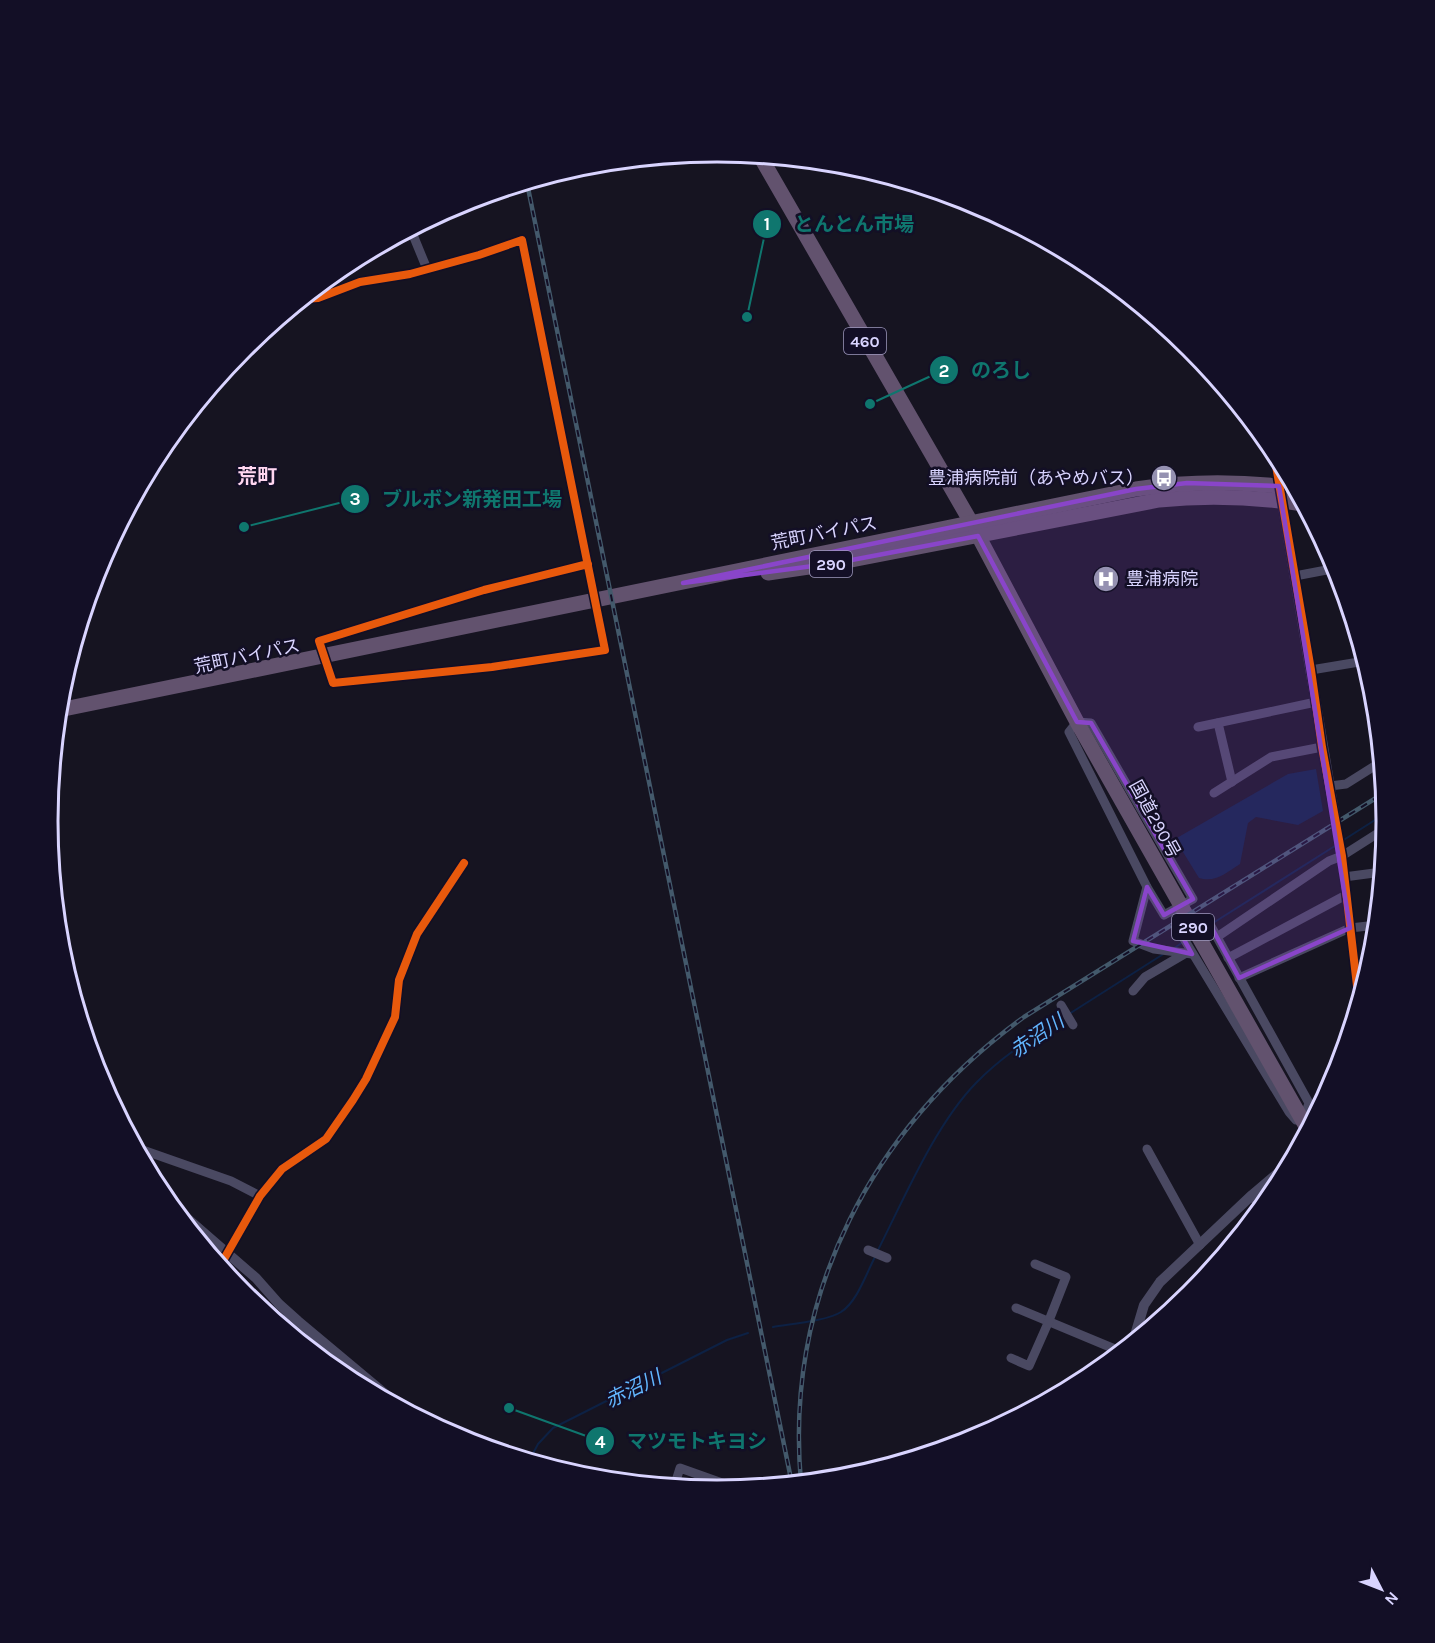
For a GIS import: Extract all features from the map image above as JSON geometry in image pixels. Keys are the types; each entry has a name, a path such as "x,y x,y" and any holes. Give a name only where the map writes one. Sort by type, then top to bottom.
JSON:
{"highway":[{"name":"460","path":"765,164 975,530"},
{"name":"荒町バイパス","path":"68,708 683,582 764,574 836,563 975,530 1159,500 1286,492"},
{"name":"国道290号","path":"975,530 1077,722 1304,1122"}],"street":[{"path":"414,237 427,268"},
{"path":"317,298 360,282 410,274 479,255 522,240 588,564 605,650 492,668 333,683 320,641 484,590 588,564"},
{"path":"1286,492 1295,576 1342,856 1356,983"},
{"path":"1295,576 1326,570"},
{"path":"1311,670 1356,661"},
{"path":"1198,728 1316,702"},
{"path":"1077,722 1091,723 1193,899 1164,915 1147,887 1069,732 1077,722"},
{"path":"1218,723 1232,782"},
{"path":"1214,793 1271,757 1322,747"},
{"path":"1330,786 1346,784 1374,767"},
{"path":"1216,937 1329,861 1342,856 1376,835"},
{"path":"224,1258 260,1196 282,1169 326,1139 366,1079 394,1017 399,980 417,934 464,863"},
{"path":"1344,877 1374,873"},
{"path":"1147,887 1133,941 1154,949 1189,953"},
{"path":"1228,958 1346,895"},
{"path":"1303,1123 1296,1120 1289,1112 1189,953 1181,934 1192,926 1207,919 1309,1103 1306,1119"},
{"path":"1239,978 1350,928 1368,926"},
{"path":"1133,991 1145,977 1189,953"},
{"path":"1061,1005 1073,1024"},
{"path":"1147,1149 1200,1245"},
{"path":"147,1152 231,1181 260,1196"},
{"path":"1137,1330 1150,1293 1270,1180"},
{"path":"1252,1195 1256,1201"},
{"path":"201,1231 256,1278 289,1314 367,1379"},
{"path":"868,1250 886,1258"},
{"path":"1011,1358 1029,1366 1066,1277 1035,1264"},
{"path":"1016,1308 1113,1348"},
{"path":"286,1320 289,1314"},
{"path":"677,1479 680,1468 713,1480"}],"highlighted area":[{"path":"1187,483 1279,486 1350,928 1239,978 1207,919 1181,934 1192,954 1133,941 1147,887 1164,915 1193,899 1091,723 1077,722 978,536 836,563 683,583 1136,489"}],"water":[{"path":"1316,769 1323,811 1298,825 1256,817 1248,823 1240,864 1215,878 1199,878 1175,839 1288,774"}],"waterway":[{"name":"赤沼川","path":"1342,841 1376,819"},
{"name":"赤沼川","path":"1213,923 1338,844"},
{"name":"赤沼川","path":"1173,949 1183,942"},
{"name":"赤沼川","path":"1069,1014 1165,953"},
{"name":"赤沼川","path":"877,1252 921,1163 961,1100 996,1064 1064,1017"},
{"name":"赤沼川","path":"773,1327 818,1320 841,1312 852,1302 875,1257"},
{"name":"赤沼川","path":"533,1454 538,1444 553,1428 727,1340 748,1333"}],"railway":[{"path":"529,190 790,1476"},
{"path":"801,1475 800,1413 807,1346 824,1281 850,1220 883,1163 923,1110 970,1061 1024,1017 1375,798"}],"cycle path":[{"path":"317,298 360,282 410,274 479,255 522,240 588,564"},
{"path":"1278,475 1342,856 1357,981"},
{"path":"588,564 605,650 492,667 333,683 319,641 484,590 588,564"},
{"path":"224,1258 260,1196 282,1169 326,1139 366,1079 395,1017 399,980 417,934 464,863"}],"place":[{"name":"とんとん市場","path":"747,317"},
{"name":"のろし","path":"870,404"},
{"name":"豊浦病院前（あやめバス）","path":"1164,478"},
{"name":"ブルボン新発田工場","path":"244,527"},
{"name":"豊浦病院","path":"1106,579"},
{"name":"マツモトキヨシ","path":"509,1408"}],"district":[{"name":"荒町","path":"257,476"}]}
